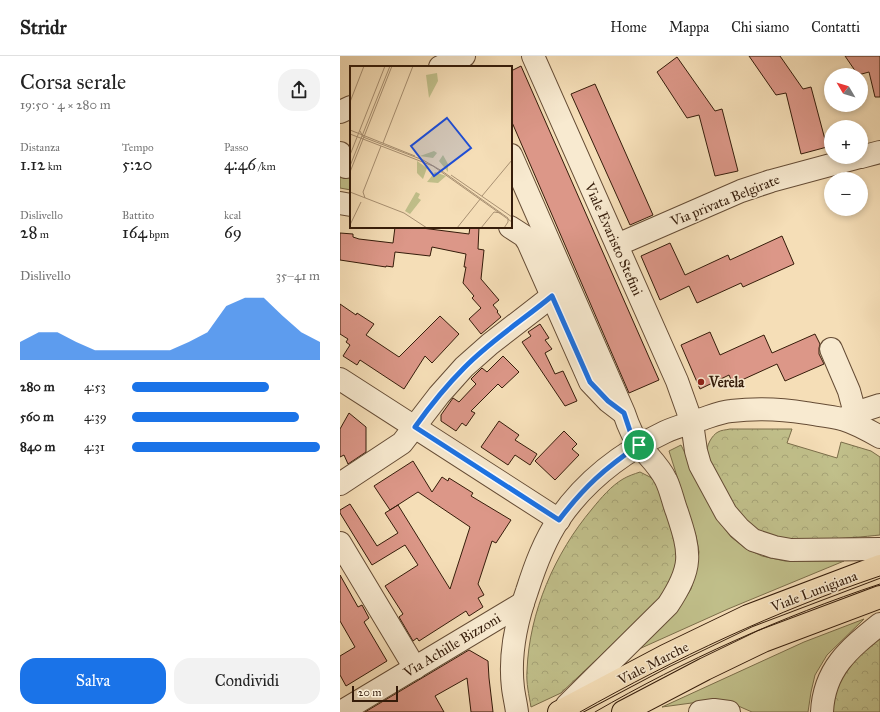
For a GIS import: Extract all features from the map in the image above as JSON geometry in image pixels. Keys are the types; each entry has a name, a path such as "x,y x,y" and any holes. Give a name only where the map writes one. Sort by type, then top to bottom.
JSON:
{"main road":[{"name":"Viale Lunigiana","path":"748,616 880,566"},
{"name":"Viale Lunigiana","path":"763,641 880,597"},
{"name":"Viale Marche","path":"560,711 665,656 748,616"},
{"name":"Viale Marche","path":"623,712 705,669 763,641"}],"street":[{"path":"442,66 464,56"},
{"path":"468,56 473,66"},
{"name":"Viale Evaristo Stefini","path":"533,56 677,381 692,423 696,451 700,465 726,513 739,528 753,540 774,547 791,550 880,549"},
{"path":"340,112 350,107"},
{"name":"Via privata Belgirate","path":"868,155 880,152"},
{"path":"512,156 624,413 630,431 639,445 653,460 666,480 687,544 688,560 684,576 668,605 560,711"},
{"name":"Via privata Belgirate","path":"617,245 740,191 834,164"},
{"path":"340,203 350,205"},
{"path":"512,228 524,236 528,242 590,382 608,401 624,413"},
{"path":"340,484 402,443 439,395 464,367 490,344 552,296"},
{"path":"831,349 849,391 848,416"},
{"path":"340,379 559,520"},
{"path":"517,712 512,688 512,657 514,638 522,603 543,548 559,520 592,480 610,465 639,445 666,432 729,411 749,409 795,411 848,416 880,406"},
{"path":"848,416 880,437"},
{"path":"340,542 415,668"},
{"name":"Via Achille Bizzoni","path":"341,712 522,603"},
{"path":"822,712 824,695 829,680 839,661 880,624"},
{"path":"700,712 714,710 729,712"}],"green space":[{"path":"350,173 350,190 340,188 340,175"},
{"path":"730,429 792,429 787,443 837,458 841,442 871,451 880,457 880,535 818,540 770,536 757,531 732,508 708,457 707,447 716,433"},
{"path":"681,445 720,523 731,537 745,548 762,556 785,561 844,561 728,609 639,649 678,609 691,589 696,572 699,552 696,536 669,451"},
{"path":"640,472 650,477 657,484 676,543 677,558 668,585 659,598 561,693 531,707 527,680 529,649 533,627 546,584 567,545 592,509 610,489 619,482"},
{"path":"864,619 827,655 815,675 808,712 752,712 736,705 699,702 662,707 804,642"},
{"path":"880,637 880,712 832,712 834,690 849,662"}],"building":[{"path":"749,56 780,56 803,89 811,87 824,136 824,148 801,154 786,93 776,95"},
{"path":"845,56 880,56 880,97 875,97 868,68 853,68"},
{"path":"677,57 715,111 722,109 738,171 715,176 699,115 687,118 657,72"},
{"path":"521,66 659,380 629,393 512,122 512,70"},
{"path":"595,84 653,215 630,225 571,94"},
{"path":"395,228 422,228 469,234 470,228 479,228 478,249 484,250 481,279 499,300 493,305 501,317 481,334 469,319 481,308 472,298 474,296 463,283 466,267 464,267 466,254 432,247 430,256 395,252 393,267 340,260 340,233 353,234 353,237 359,239 393,243"},
{"path":"782,236 794,264 743,287 741,283 697,303 689,286 660,300 641,256 670,243 685,275 728,255 730,260"},
{"path":"340,304 356,315 357,313 374,324 366,335 399,357 440,316 459,334 432,363 425,356 404,389 360,360 357,365 343,356 350,345 346,342 348,339 340,334"},
{"path":"540,324 549,338 545,340 552,349 545,353 555,374 563,371 577,401 565,406 522,342 531,336 528,332"},
{"path":"710,332 720,355 764,335 772,353 815,334 820,344 819,354 824,364 785,381 777,364 733,384 729,375 700,389 681,345"},
{"path":"503,356 519,372 502,388 498,384 471,411 475,413 466,426 462,423 456,431 441,421 441,415 453,398 459,402 476,384 471,379 482,368 487,372"},
{"path":"349,413 366,427 366,452 348,464 344,455 340,457 340,429"},
{"path":"499,421 519,435 515,440 537,454 530,465 515,455 508,465 481,447"},
{"path":"564,431 577,444 572,449 579,455 555,480 535,461"},
{"path":"413,461 432,492 442,477 448,481 449,478 473,493 471,496 511,520 496,543 492,541 478,584 484,595 478,598 483,607 469,616 466,611 419,641 417,638 413,641 399,617 403,614 385,586 418,565 405,545 372,565 340,513 340,510 350,504 377,546 398,533 385,513 390,510 374,486","holes":["418,492 470,527 450,589 398,505 393,508"]},
{"path":"340,575 358,607 362,605 369,618 364,622 387,661 346,686 340,675 340,656 355,647 340,621"},
{"path":"469,650 488,661 493,712 471,712 467,678 435,696 444,712 365,712"}],"tram line":[{"path":"580,712 690,654 727,637 803,604 880,576"},
{"path":"595,712 699,657 734,641 770,625 880,584"}],"place":[{"name":"Verela","path":"701,382"}],"route":[{"path":"552,296 590,382 608,401 624,413 630,431 639,445 610,465 592,480 559,520 415,427 439,395 464,367 490,344 552,296"}]}
